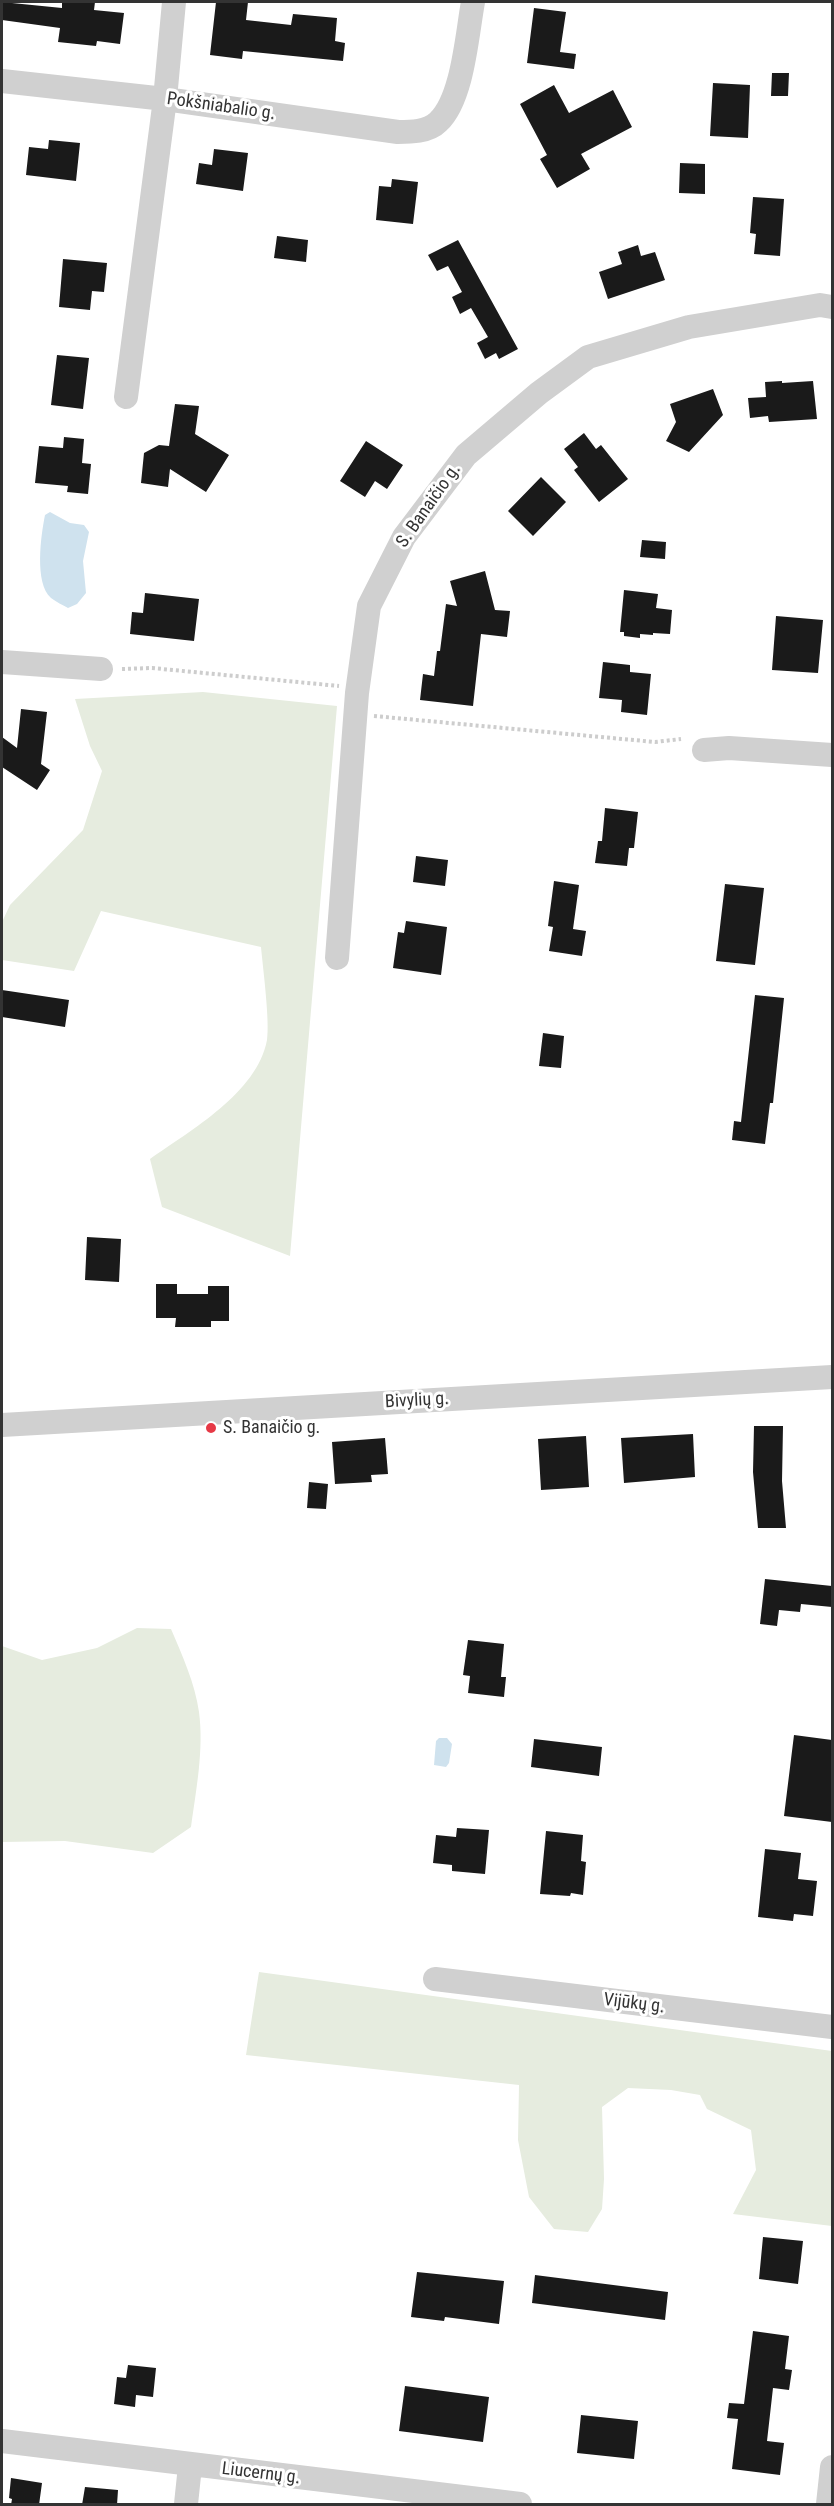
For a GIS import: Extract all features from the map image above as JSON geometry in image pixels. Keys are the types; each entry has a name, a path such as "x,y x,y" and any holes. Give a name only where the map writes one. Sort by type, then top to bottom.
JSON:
{"street":[{"path":"126,397 165,99 174,2"},
{"name":"Pokšniabalio g.","path":"2,81 165,99 398,132 419,131 438,123 458,86 473,2"},
{"name":"S. Banaičio g.","path":"337,958 357,688 369,606 404,537 466,455 539,393 588,357 678,330 820,305 832,307"},
{"path":"2,662 101,669"},
{"path":"704,750 729,748 832,755"},
{"name":"Bivylių g.","path":"2,1425 832,1377"},
{"name":"Vijūkų g.","path":"435,1980 832,2027"},
{"name":"Liucernų g.","path":"2,2441 520,2505"},
{"path":"186,2505 190,2466"},
{"path":"828,2505 832,2467"}],"path":[{"path":"101,669 152,668 357,688"},
{"path":"355,715 655,742 681,739"}],"shaded area":[{"path":"203,692 337,706 290,1256 162,1207 150,1159 220,1108 250,1077 261,1059 268,1031 261,947 101,911 74,971 2,960 2,922 10,905 83,830 102,771 90,746 75,699"},
{"path":"137,1628 171,1629 194,1690 199,1712 201,1741 191,1827 153,1853 65,1841 2,1842 2,1646 42,1660 97,1648"},
{"path":"259,1972 832,2051 832,2226 733,2214 756,2170 751,2130 707,2109 700,2095 671,2090 628,2088 602,2107 604,2179 602,2209 588,2232 554,2229 529,2197 518,2140 519,2085 246,2055"}],"water":[{"path":"50,512 70,523 84,525 89,532 83,561 86,593 77,604 68,608 51,598 42,582 40,558 42,534 45,515"},
{"path":"439,1738 447,1738 452,1744 449,1763 446,1767 434,1765 436,1741"}],"building":[{"path":"2,2 62,8 62,2 95,2 94,10 124,13 120,44 97,41 96,46 58,42 60,28 2,20"},
{"path":"216,2 248,2 246,20 291,25 293,14 337,18 335,41 345,43 343,61 243,51 242,59 210,55"},
{"path":"534,8 566,12 560,52 576,54 574,69 527,63"},
{"path":"772,73 789,73 788,96 771,96"},
{"path":"713,83 750,85 748,138 710,136"},
{"path":"554,85 569,113 613,90 632,127 581,154 590,169 557,188 540,159 547,155 520,104"},
{"path":"49,140 80,143 76,181 26,175 29,147 48,149"},
{"path":"214,149 248,153 243,191 196,184 199,163 212,165"},
{"path":"680,163 705,164 705,194 679,193"},
{"path":"392,179 418,182 413,224 376,220 379,186 391,187"},
{"path":"753,197 784,199 780,256 754,254 756,234 750,233"},
{"path":"277,236 308,240 306,262 274,258"},
{"path":"458,240 518,349 499,359 496,353 485,359 477,343 488,337 471,308 460,314 452,297 462,292 448,266 437,271 428,255"},
{"path":"638,245 641,256 655,252 665,280 608,299 599,272 622,264 618,252"},
{"path":"63,259 107,263 104,292 92,291 90,310 59,307"},
{"path":"57,355 89,358 83,409 51,405"},
{"path":"782,381 782,383 813,381 817,419 769,422 768,416 750,418 748,398 766,397 765,382"},
{"path":"713,389 723,415 689,452 666,441 676,422 670,404"},
{"path":"175,404 199,406 195,434 229,455 206,492 170,469 168,487 141,483 144,453 159,445 169,446"},
{"path":"584,433 596,449 601,445 628,479 599,502 574,470 578,467 564,449"},
{"path":"64,437 84,439 82,463 91,464 88,494 67,492 68,486 35,483 39,446 63,448"},
{"path":"366,441 403,465 387,489 375,481 365,497 340,481"},
{"path":"541,477 566,502 533,536 508,511"},
{"path":"642,540 666,542 665,559 640,557"},
{"path":"485,571 495,610 510,611 507,637 481,634 473,706 420,700 423,674 434,676 437,651 440,651 446,604 457,606 450,581"},
{"path":"624,590 658,594 656,608 672,610 670,634 640,634 640,638 624,636 624,632 620,632"},
{"path":"145,593 199,599 194,641 130,634 132,612 143,613"},
{"path":"776,616 823,620 818,673 772,670"},
{"path":"603,662 630,665 630,672 651,674 647,715 621,712 622,700 599,698"},
{"path":"21,709 47,712 41,764 50,770 37,790 2,767 2,737 17,748"},
{"path":"605,808 638,812 634,848 629,848 627,866 595,863 598,841 602,841"},
{"path":"416,856 448,860 445,886 413,882"},
{"path":"554,881 579,885 573,929 586,931 582,956 549,951 553,927 548,926"},
{"path":"725,884 764,888 755,965 716,961"},
{"path":"406,921 447,927 441,975 393,968 398,932 404,933"},
{"path":"2,990 69,1000 65,1027 2,1017"},
{"path":"755,995 784,998 773,1103 770,1103 765,1144 732,1140 734,1121 741,1122"},
{"path":"543,1033 564,1036 561,1068 539,1066"},
{"path":"87,1237 121,1239 119,1282 85,1280"},
{"path":"156,1284 177,1284 177,1294 208,1294 208,1286 229,1286 229,1321 211,1321 211,1327 175,1327 176,1318 156,1318"},
{"path":"754,1426 783,1426 782,1481 786,1528 758,1528 753,1472"},
{"path":"693,1434 695,1477 624,1483 621,1438"},
{"path":"586,1436 589,1487 541,1490 538,1439"},
{"path":"385,1438 388,1474 371,1475 372,1482 335,1484 332,1442"},
{"path":"309,1482 328,1484 326,1509 307,1508"},
{"path":"765,1579 832,1586 832,1607 801,1604 800,1612 779,1610 777,1626 760,1624"},
{"path":"468,1640 504,1644 501,1677 506,1677 504,1697 468,1693 470,1676 463,1675"},
{"path":"794,1735 832,1740 832,1822 784,1816"},
{"path":"534,1739 602,1747 599,1776 531,1767"},
{"path":"457,1828 489,1830 485,1874 452,1871 452,1865 433,1863 436,1835 456,1837"},
{"path":"546,1831 583,1835 581,1861 586,1862 583,1895 540,1894"},
{"path":"765,1849 801,1853 798,1879 817,1881 813,1916 794,1914 793,1921 758,1917"},
{"path":"763,2237 803,2241 798,2284 759,2279"},
{"path":"417,2272 504,2281 499,2324 445,2317 444,2321 411,2317"},
{"path":"535,2275 668,2292 665,2320 532,2303"},
{"path":"753,2331 789,2336 785,2369 792,2370 789,2390 773,2388 767,2441 784,2443 780,2475 732,2469 738,2419 727,2418 729,2403 744,2404"},
{"path":"128,2365 156,2368 153,2397 136,2395 135,2407 114,2404 117,2377 126,2378"},
{"path":"405,2386 489,2397 483,2442 399,2431"},
{"path":"581,2415 638,2421 634,2459 577,2453"},
{"path":"11,2478 42,2483 39,2505 11,2505 12,2499 9,2498"},
{"path":"85,2487 118,2490 117,2505 82,2505"}],"place":[{"name":"S. Banaičio g.","path":"211,1428"}]}
